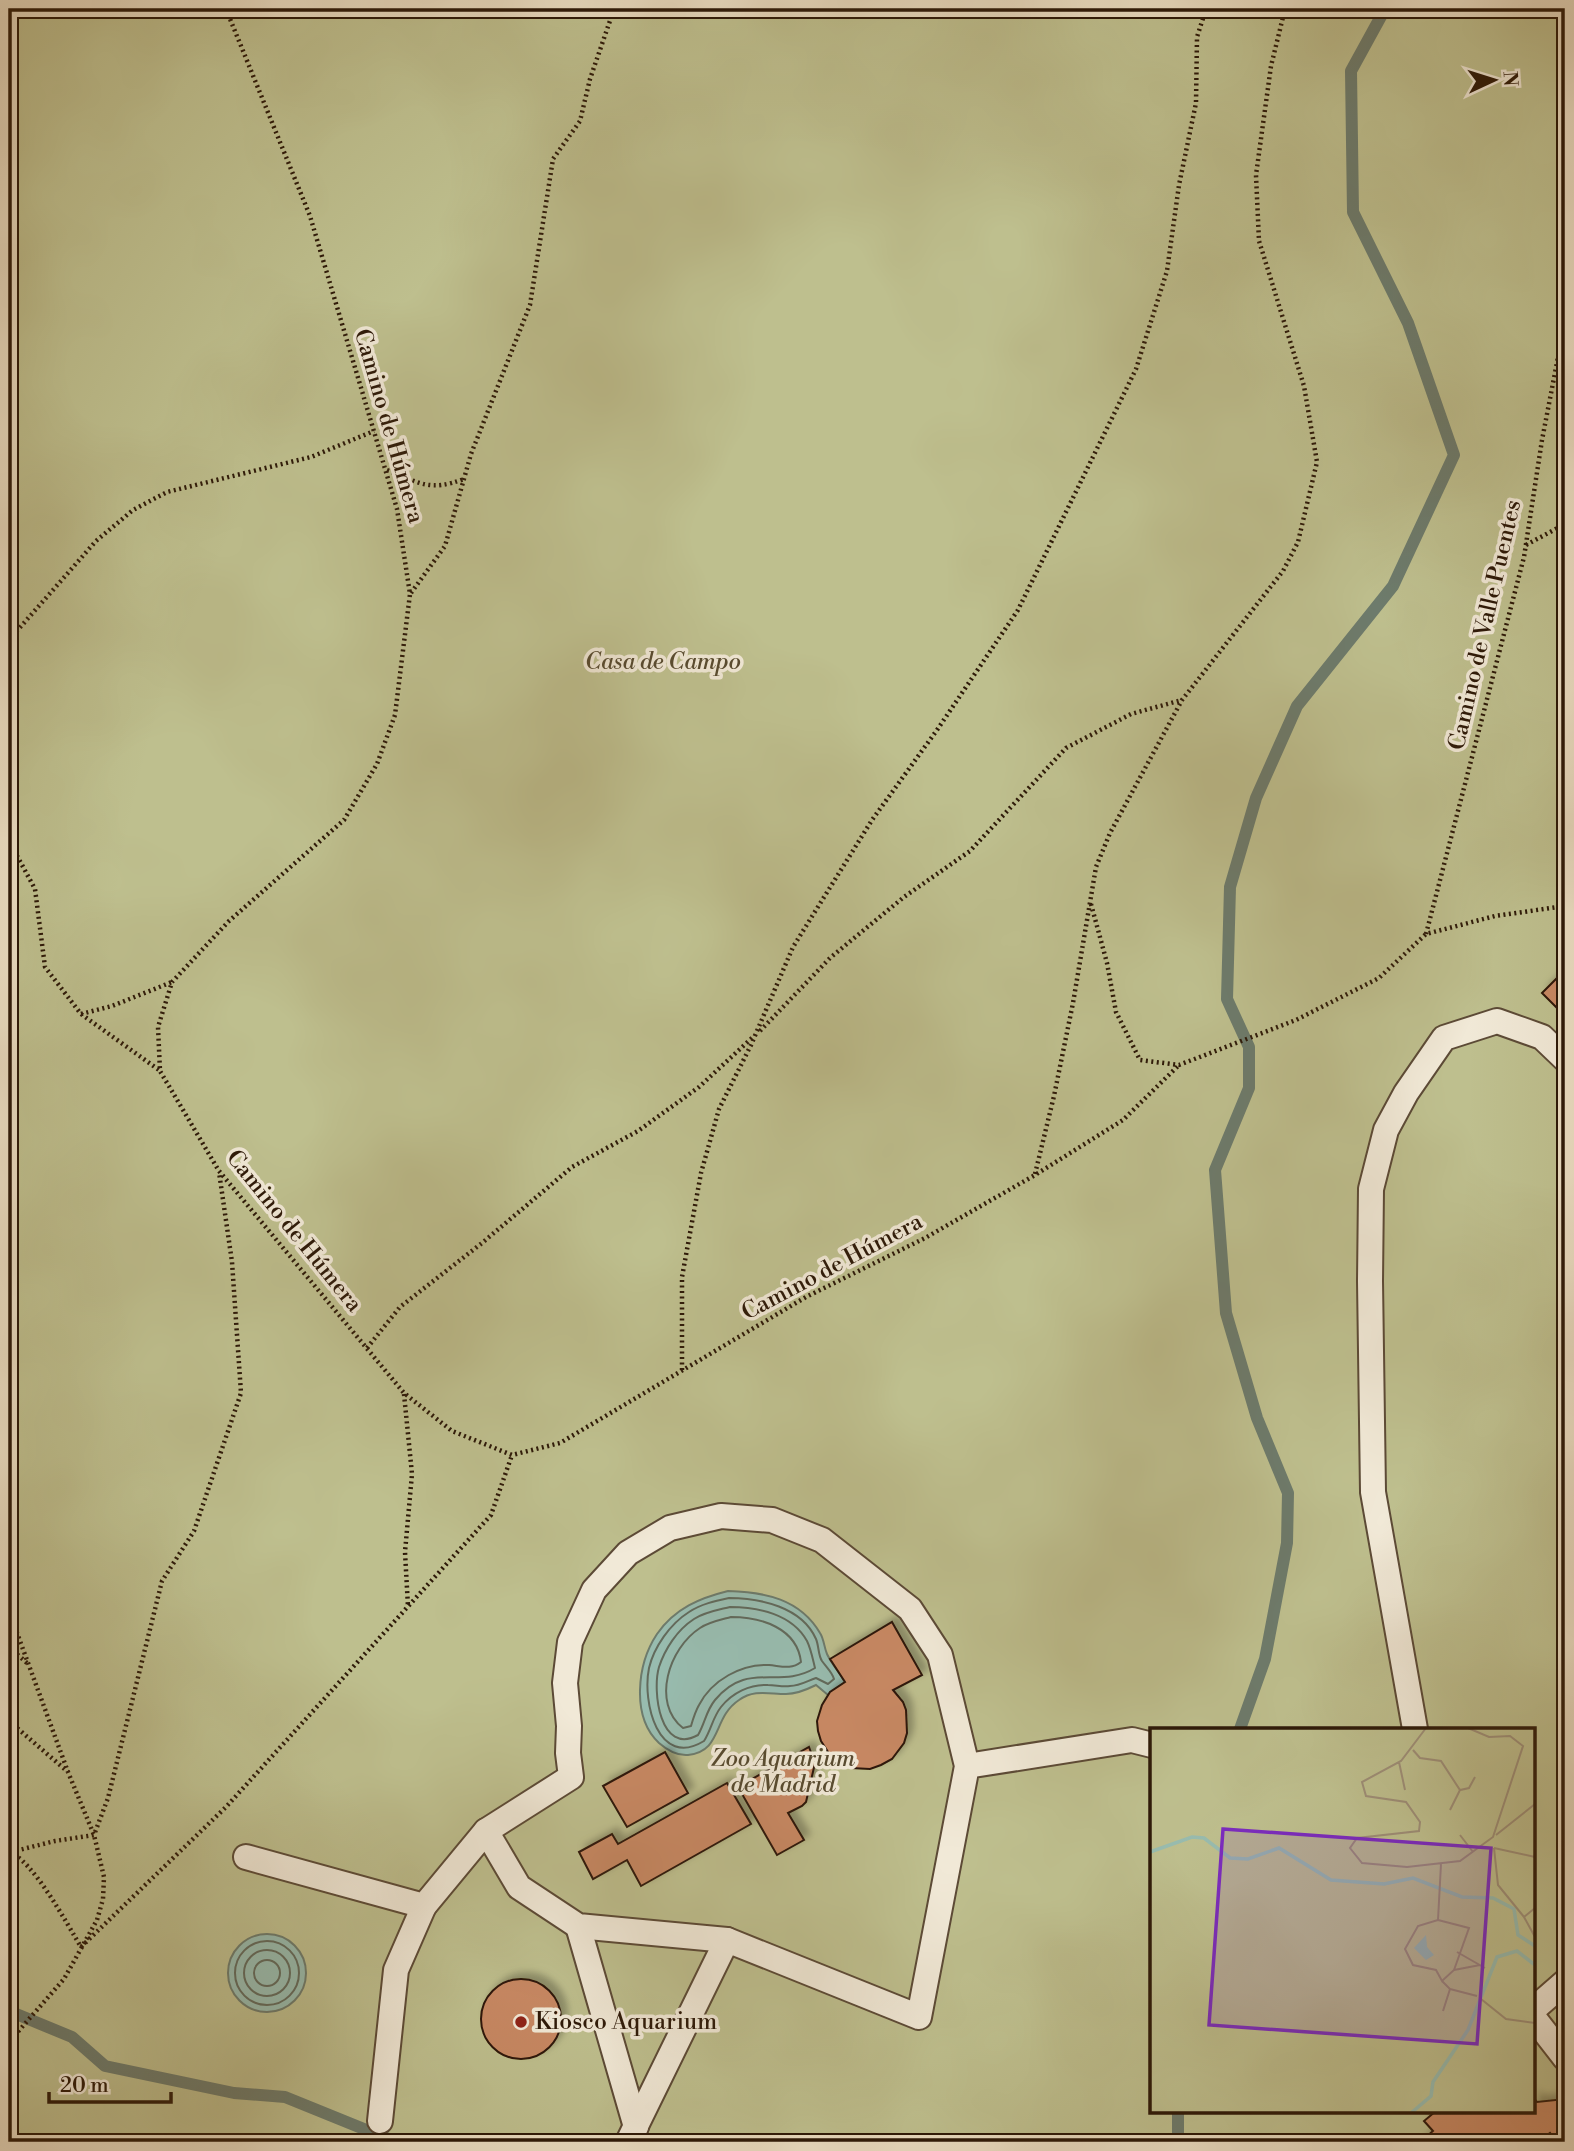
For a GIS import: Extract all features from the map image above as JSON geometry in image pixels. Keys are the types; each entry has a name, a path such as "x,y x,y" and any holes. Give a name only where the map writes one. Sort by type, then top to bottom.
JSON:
{"street":[{"path":"1415,1728 1373,1492 1371,1189 1386,1130 1406,1093 1444,1038 1497,1021 1542,1037 1565,1059"},
{"path":"380,2120 396,1970 424,1906 486,1831 570,1777 565,1683 570,1642 594,1590 628,1553 670,1528 720,1516 772,1520 822,1540 910,1609 940,1655 967,1766 919,2017 727,1940 578,1926 519,1887 486,1831"},
{"path":"967,1766 1132,1740 1150,1744"},
{"path":"246,1857 424,1906"},
{"path":"578,1926 632,2135"},
{"path":"632,2135 727,1940"},
{"path":"1536,2007 1565,1982"},
{"path":"1536,2021 1565,2058"}],"path":[{"name":"Camino de Húmera","path":"226,9 310,216 397,509 410,594 395,715 377,764 344,820 229,920 172,982 158,1027 160,1071 219,1171 404,1393 452,1431 512,1455 559,1443 806,1297 926,1238 1035,1175 1123,1120 1179,1065"},
{"path":"410,594 445,546 471,454 530,305 553,159 580,121 590,79 614,9"},
{"path":"682,1371 682,1277 701,1173 719,1109 793,947 872,820 937,730 1017,610 1136,369 1167,271 1179,185 1196,103 1197,37 1206,9"},
{"path":"1035,1175 1054,1096 1096,867 1110,833 1182,700 1283,571 1298,542 1317,462 1304,386 1259,241 1256,175 1271,66 1285,9"},
{"name":"Camino de Valle Puentes","path":"1426,934 1524,556 1542,440 1565,321"},
{"path":"9,640 96,541 133,510 167,492 311,457 374,431"},
{"path":"386,469 422,485 444,486 465,478"},
{"path":"1525,545 1565,524"},
{"path":"367,1348 400,1307 482,1243 572,1167 638,1131 699,1087 755,1035 830,958 904,897 970,851 1066,748 1130,714 1182,700"},
{"path":"9,841 35,890 45,967 80,1014 160,1071"},
{"path":"1091,902 1116,1012 1140,1060 1179,1065 1296,1020 1379,978 1426,934 1495,916 1565,906"},
{"path":"80,1014 112,1006 172,982"},
{"path":"94,1835 108,1798 162,1581 194,1531 241,1393 232,1262 219,1171"},
{"path":"404,1393 412,1474 405,1552 408,1607"},
{"path":"81,1947 226,1807 491,1515 512,1455"},
{"path":"9,1611 94,1835 104,1877 103,1899 97,1920 64,1979 9,2042"},
{"path":"9,1647 29,1664"},
{"path":"10,1721 68,1772"},
{"path":"10,1852 94,1835"},
{"path":"10,1852 19,1856 49,1894 81,1947"}],"green space":[{"name":"Casa de Campo","path":"9,9 1565,9 1565,2142 9,2142"}],"water":[{"path":"728,1591 768,1596 802,1612 820,1633 829,1657 845,1682 828,1695 816,1685 794,1693 750,1694 730,1707 707,1747 688,1755 676,1753 659,1743 644,1719 640,1690 645,1660 657,1634 672,1617 698,1601"},
{"path":"267,1934 282,1937 295,1945 303,1958 306,1973 303,1988 295,2001 282,2009 267,2012 252,2009 239,2001 231,1988 228,1973 231,1958 239,1945 252,1937"}],"building":[{"path":"1565,970 1565,1016 1542,993"},
{"path":"892,1622 922,1675 893,1690 906,1710 907,1733 904,1743 892,1759 870,1769 851,1768 832,1758 818,1731 817,1721 822,1705 830,1692 845,1682 830,1659"},
{"path":"809,1747 815,1763 806,1802 788,1813 804,1840 777,1855 738,1787"},
{"path":"665,1752 688,1793 627,1827 603,1786"},
{"path":"727,1783 751,1824 641,1886 627,1860 593,1879 579,1852 612,1834 618,1844"},
{"name":"Kiosco Aquarium","path":"521,1979 536,1982 549,1991 558,2004 561,2019 558,2034 549,2047 536,2056 521,2059 506,2056 493,2047 484,2034 481,2019 484,2004 493,1991 506,1982"},
{"path":"1565,2099 1565,2142 1557,2142 1550,2133 1538,2142 1420,2142 1433,2131 1424,2121 1435,2112 1536,2112 1536,2101"}],"waterway":[{"path":"1240,1728 1265,1659 1287,1543 1288,1493 1257,1418 1226,1313 1215,1170 1249,1088 1249,1047 1227,999 1230,887 1256,798 1297,706 1393,586 1454,455 1408,323 1353,212 1351,71 1385,9"},
{"path":"9,2011 72,2037 105,2066 234,2093 285,2097 396,2142"},
{"path":"1178,2112 1178,2142"}],"place":[{"name":"Kiosco Aquarium","path":"521,2022"}],"park label":[{"name":"Zoo Aquarium de Madrid","path":"783,1772"}]}
